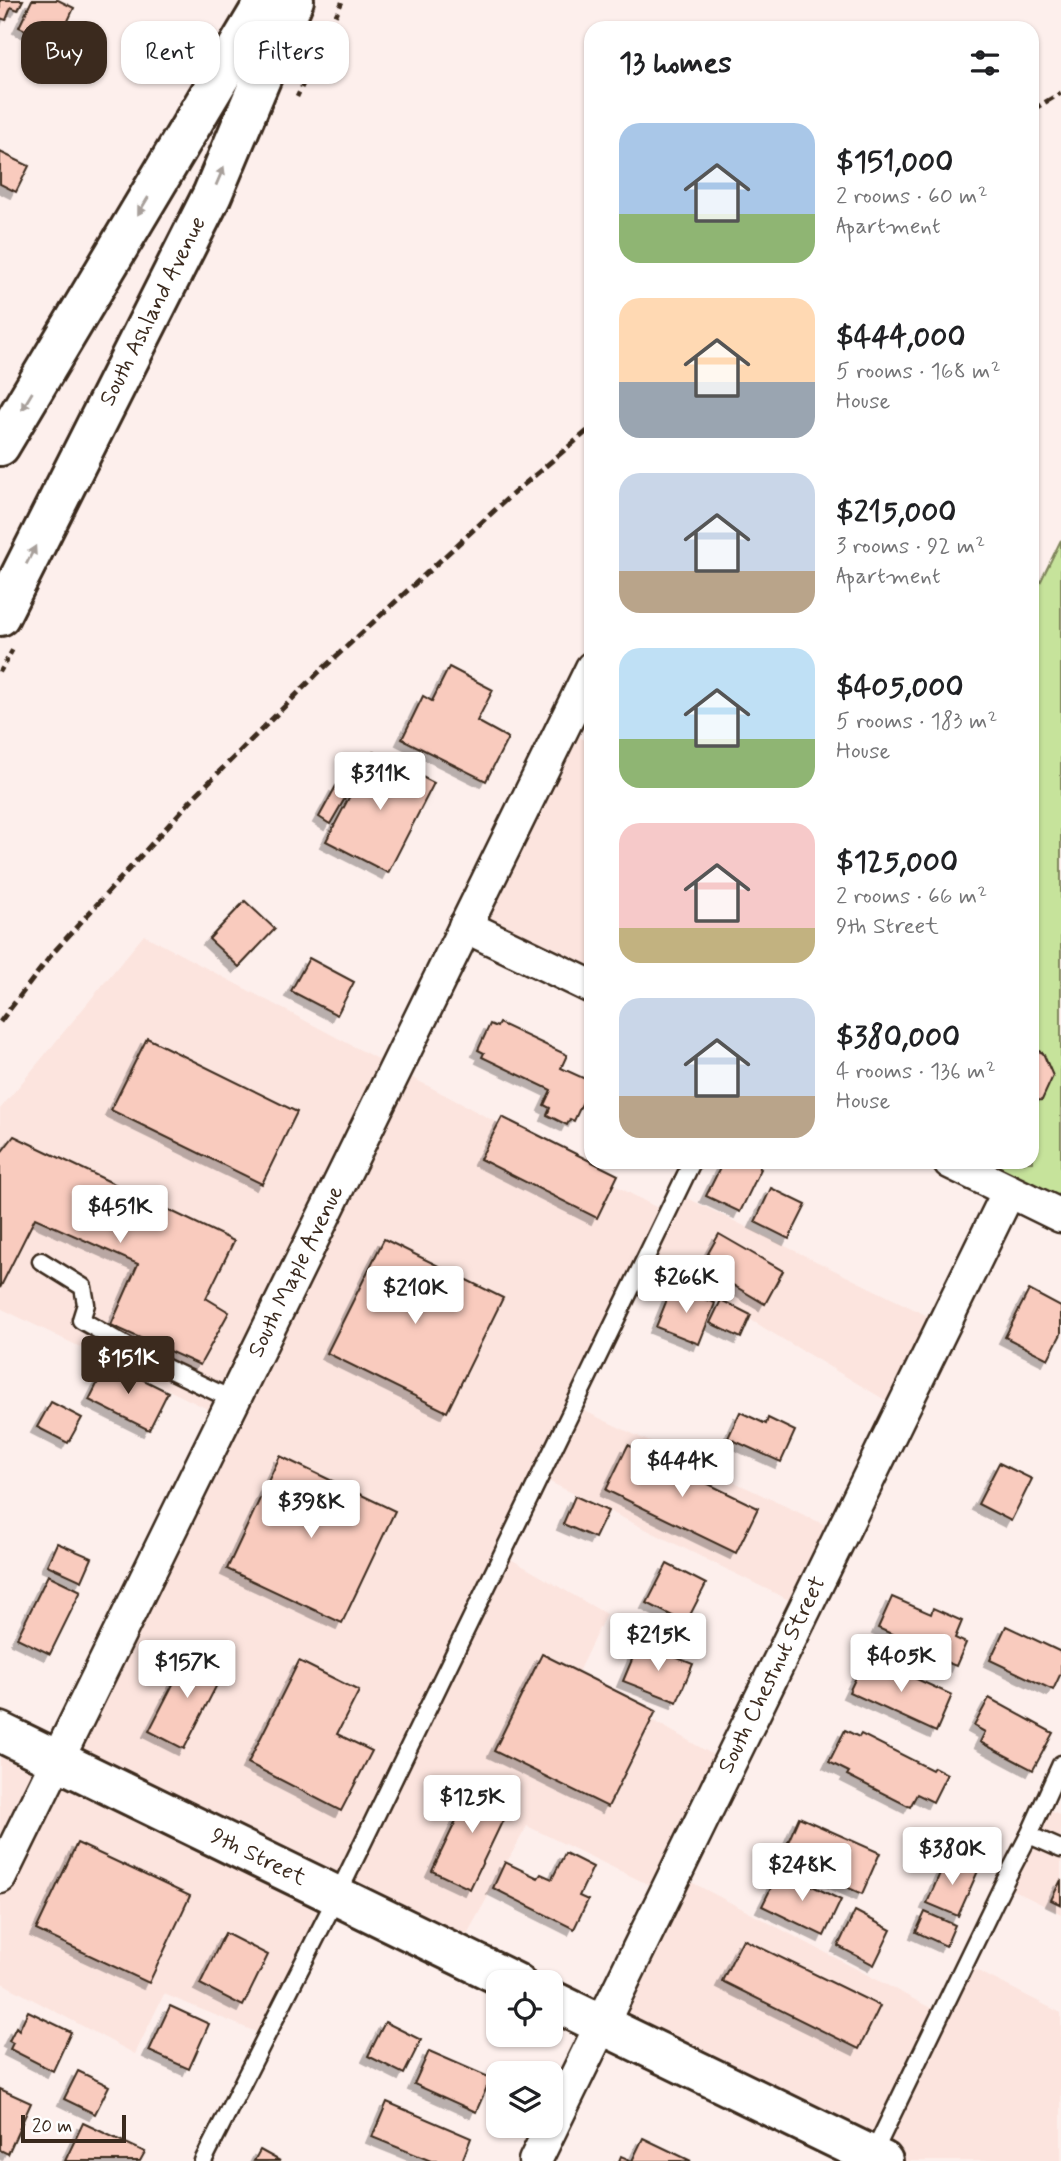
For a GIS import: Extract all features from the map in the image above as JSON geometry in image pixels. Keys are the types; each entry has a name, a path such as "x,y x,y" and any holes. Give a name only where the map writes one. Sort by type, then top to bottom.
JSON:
{"main road":[{"path":"0,446 266,0"},
{"name":"South Ashland Avenue","path":"0,616 212,195 294,0"},
{"name":"9th Street","path":"0,1732 489,1970"},
{"path":"563,2006 875,2159"}],"street":[{"name":"South Maple Avenue","path":"0,1877 584,684"},
{"path":"465,926 584,983"},
{"path":"964,1169 1061,1216"},
{"name":"South Chestnut Street","path":"535,2161 1009,1191"}],"lane":[{"path":"203,2161 337,1896 689,1169"},
{"path":"41,1261 83,1287 86,1304 81,1320 233,1401"},
{"path":"875,2159 1061,1764"},
{"path":"1029,1835 1061,1849"}],"shaded area":[{"path":"562,728 584,739 584,984 465,926"},
{"path":"144,935 667,1213 677,1193 944,1324 902,1410 645,1257 574,1406 842,1533 805,1608 540,1477 502,1554 606,1614 576,1676 729,1764 676,1874 940,2013 964,1964 1061,2013 1061,2161 869,2161 602,2024 666,1893 527,1826 456,1954 337,1896 266,2036 164,1994 135,2054 0,1982 0,1732 57,1760 224,1417 0,1308 0,1109"},
{"path":"1041,1806 1061,1816 1061,1914 1003,1885"}],"green space":[{"path":"1061,540 1061,1216 964,1169 1039,1169 1039,585"}],"building":[{"path":"0,0 23,0 18,10 11,7 6,20 0,18"},
{"path":"32,0 58,0 74,8 68,21 22,21"},
{"path":"0,152 29,166 16,192 0,184"},
{"path":"449,667 493,690 477,721 508,738 486,781 402,739 423,696 432,701"},
{"path":"373,752 434,783 388,873 326,841"},
{"path":"336,786 348,793 330,824 319,817"},
{"path":"245,901 275,929 239,967 209,939"},
{"path":"309,958 354,982 337,1015 291,991"},
{"path":"499,1023 567,1055 561,1068 584,1078 584,1099 574,1121 570,1119 567,1125 547,1115 550,1108 544,1105 551,1090 482,1057 484,1053 478,1050 490,1024 497,1027"},
{"path":"147,1038 297,1112 262,1184 111,1110"},
{"path":"1039,1051 1043,1053 1053,1076 1042,1100 1039,1100"},
{"path":"502,1117 584,1158 584,1169 606,1169 618,1175 597,1218 480,1159"},
{"path":"14,1136 234,1241 206,1298 229,1312 200,1365 111,1325 138,1264 35,1218 0,1288 0,1154"},
{"path":"720,1169 761,1169 740,1212 706,1196"},
{"path":"771,1188 806,1205 789,1239 755,1222"},
{"path":"719,1234 783,1271 765,1304 701,1266"},
{"path":"384,1239 503,1298 447,1412 327,1353"},
{"path":"672,1287 715,1303 699,1344 656,1327"},
{"path":"1029,1290 1061,1307 1061,1334 1048,1359 1005,1337"},
{"path":"721,1300 751,1315 741,1338 710,1323"},
{"path":"108,1362 168,1392 149,1430 89,1400"},
{"path":"51,1402 82,1418 68,1443 37,1427"},
{"path":"740,1412 766,1424 768,1418 795,1431 781,1462 728,1438"},
{"path":"628,1445 758,1508 736,1553 606,1490"},
{"path":"280,1456 395,1511 342,1623 227,1569"},
{"path":"999,1463 1032,1479 1011,1521 978,1504"},
{"path":"575,1496 608,1511 595,1538 563,1524"},
{"path":"57,1543 92,1558 82,1581 47,1565"},
{"path":"667,1564 706,1584 686,1623 647,1603"},
{"path":"48,1575 81,1591 50,1654 17,1638"},
{"path":"892,1597 931,1614 933,1608 962,1621 955,1638 966,1643 956,1666 919,1651 921,1647 878,1628"},
{"path":"1006,1626 1061,1652 1061,1673 1053,1690 990,1660"},
{"path":"639,1643 693,1664 677,1702 623,1681"},
{"path":"190,1651 225,1669 184,1749 149,1731"},
{"path":"542,1654 656,1711 608,1807 494,1751"},
{"path":"866,1656 952,1695 936,1732 849,1692"},
{"path":"299,1661 359,1691 337,1734 372,1751 341,1811 248,1763"},
{"path":"989,1698 1053,1733 1033,1770 980,1742 985,1732 974,1726"},
{"path":"845,1730 859,1737 861,1734 932,1770 934,1767 947,1774 933,1802 917,1794 910,1807 847,1775 849,1772 829,1762"},
{"path":"475,1781 513,1799 470,1889 432,1871"},
{"path":"799,1817 880,1853 862,1894 781,1858"},
{"path":"77,1843 190,1896 149,1983 36,1930"},
{"path":"565,1853 593,1867 579,1896 588,1900 574,1929 493,1888 505,1862 538,1878 541,1874 552,1879"},
{"path":"947,1857 978,1871 958,1916 927,1903"},
{"path":"780,1870 841,1900 824,1936 762,1906"},
{"path":"1061,1880 1061,1905 1051,1900"},
{"path":"855,1911 891,1930 874,1965 838,1946"},
{"path":"925,1912 955,1925 946,1946 916,1932"},
{"path":"225,1933 268,1955 243,2006 200,1984"},
{"path":"743,1939 880,2006 859,2049 722,1981"},
{"path":"170,2006 209,2024 189,2069 149,2051"},
{"path":"28,2011 71,2032 53,2071 10,2049 13,2043 9,2041 16,2027 19,2030"},
{"path":"385,2022 421,2040 404,2074 368,2056"},
{"path":"429,2051 486,2076 486,2089 476,2112 414,2084"},
{"path":"78,2071 109,2086 95,2114 64,2099"},
{"path":"0,2089 31,2103 8,2154 0,2150"},
{"path":"387,2102 471,2138 462,2161 431,2161 372,2137"},
{"path":"83,2123 145,2152 140,2161 65,2161"},
{"path":"643,2138 691,2161 632,2161"},
{"path":"260,2150 280,2161 254,2161"},
{"path":"621,2156 632,2161 619,2161"}],"railway":[{"path":"1039,106 1061,93"},
{"path":"0,1022 52,954 194,797 317,674 508,498 584,434"}]}
